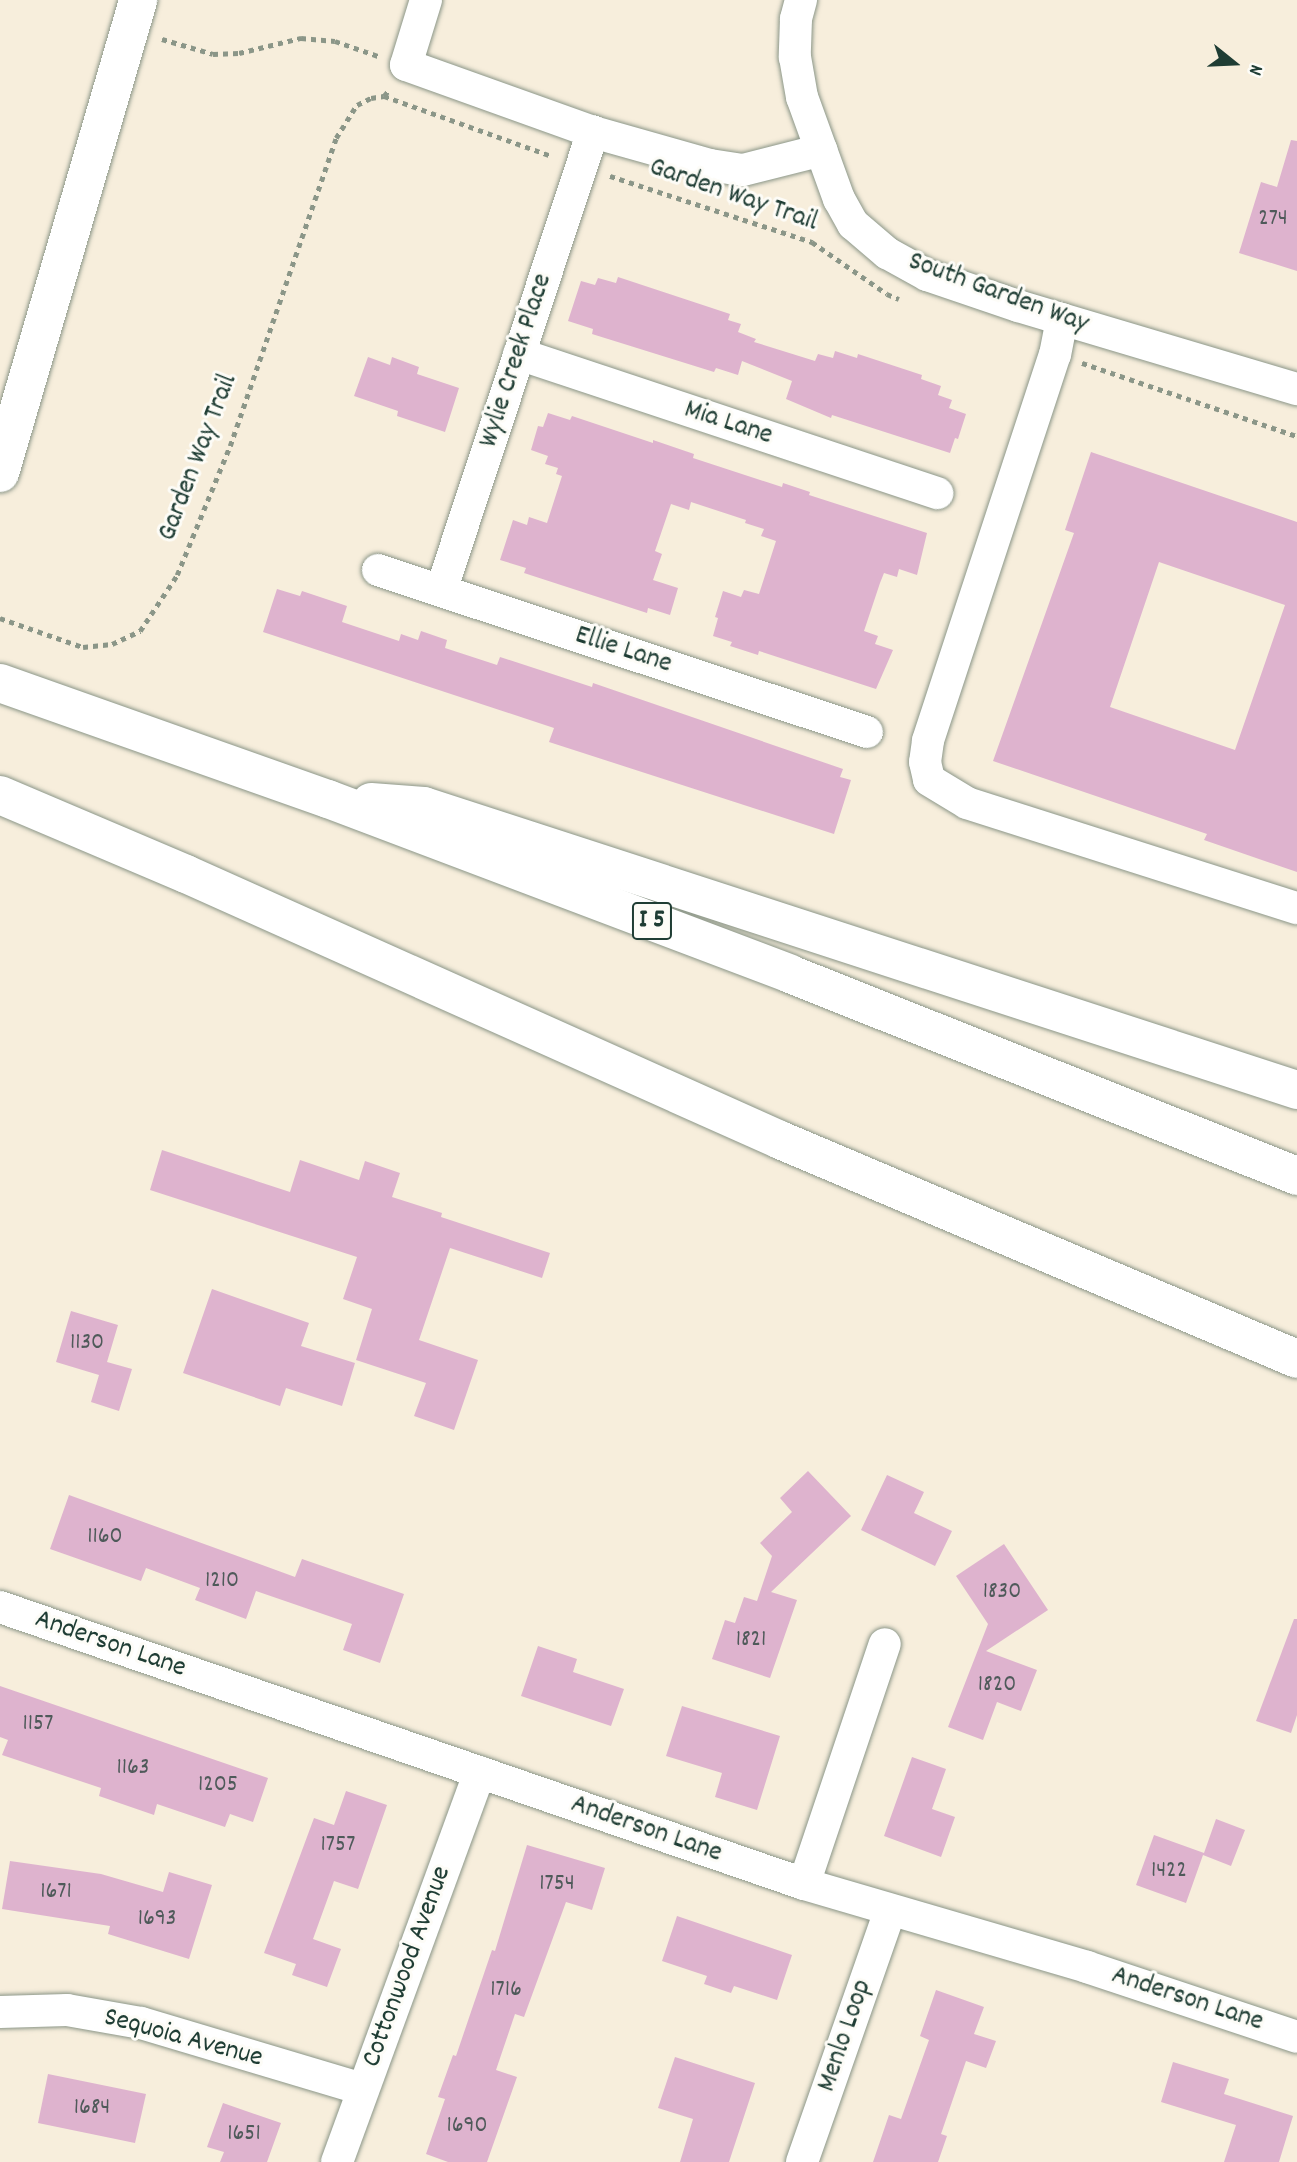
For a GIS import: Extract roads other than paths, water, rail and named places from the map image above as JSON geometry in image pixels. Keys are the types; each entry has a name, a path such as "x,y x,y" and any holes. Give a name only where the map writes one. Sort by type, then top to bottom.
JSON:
{"main road":[{"path":"0,473 134,14"},
{"name":"I 5","path":"0,682 328,799 790,974 1297,1176"},
{"path":"0,795 199,880 780,1140 1297,1359"},
{"path":"328,799 424,806 1297,1090"}],"street":[{"path":"426,0 406,65 593,132 710,165 743,170 822,150"},
{"name":"South Garden Way","path":"801,0 796,19 796,57 802,97 839,199 853,224 887,253 927,275 1062,319 1297,389"},
{"name":"Wylie Creek Place","path":"441,591 593,132"},
{"path":"1062,319 1055,354 928,741 925,762 929,780 967,803 1297,908"},
{"name":"Mia Lane","path":"519,354 937,493"},
{"name":"Ellie Lane","path":"378,570 867,733"},
{"name":"Anderson Lane","path":"0,1607 804,1884 1087,1967 1297,2036"},
{"path":"804,1884 886,1644"},
{"name":"Cottonwood Avenue","path":"337,2162 480,1772"},
{"name":"Menlo Loop","path":"802,2162 890,1911"},
{"name":"Sequoia Avenue","path":"0,2012 67,2010 141,2023 362,2090"}]}
